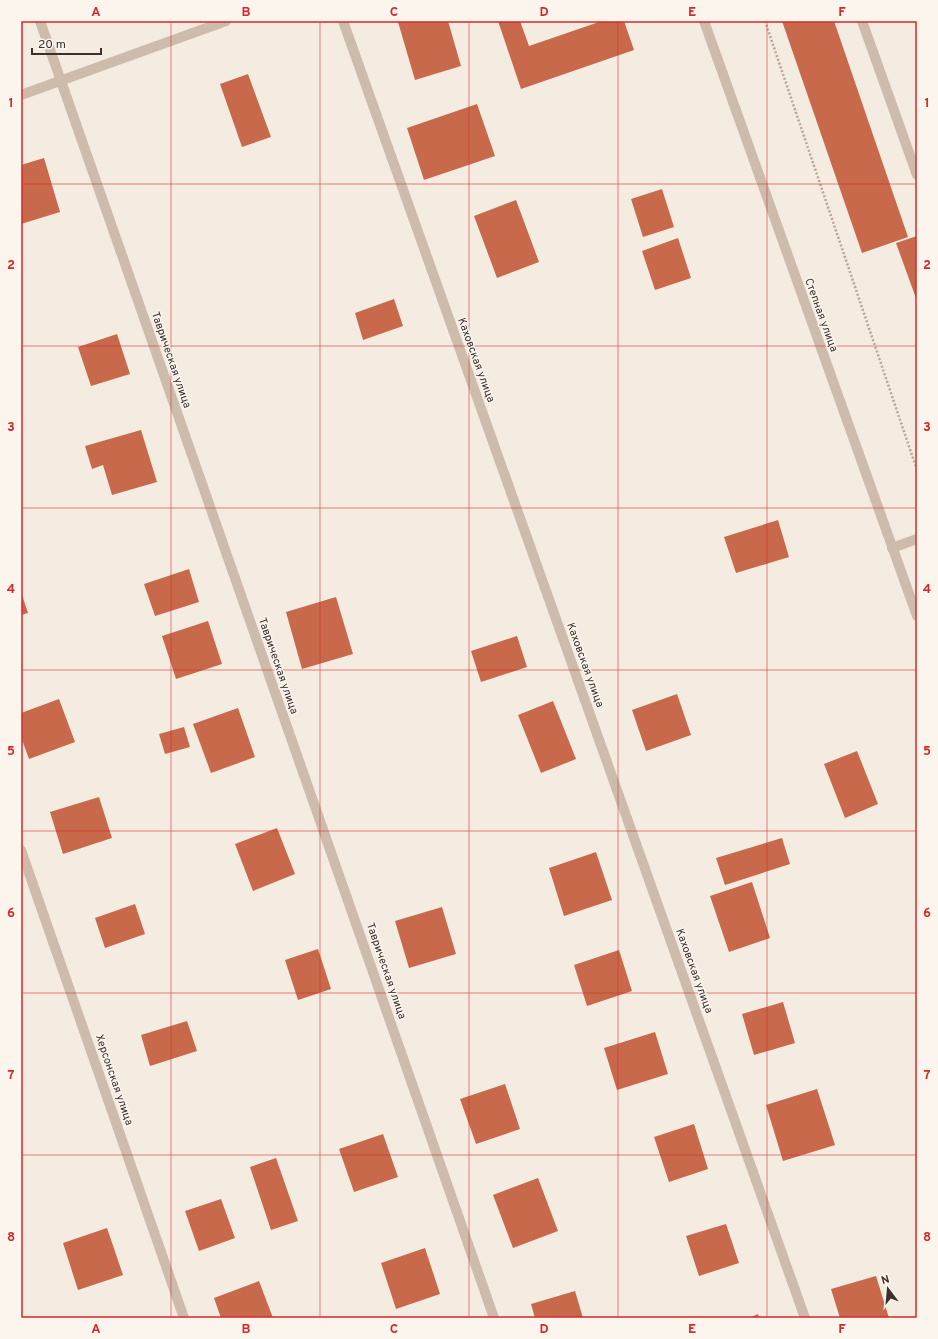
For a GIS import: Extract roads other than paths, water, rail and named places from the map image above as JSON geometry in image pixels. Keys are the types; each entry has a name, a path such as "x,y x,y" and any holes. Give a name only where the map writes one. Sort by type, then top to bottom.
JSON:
{"street":[{"name":"Таврическая улица","path":"40,21 494,1318"},
{"path":"21,95 226,21"},
{"name":"Каховская улица","path":"343,21 805,1318"},
{"name":"Степная улица","path":"704,21 917,616"},
{"path":"862,21 917,175"},
{"path":"892,548 917,539"},
{"name":"Херсонская улица","path":"21,850 184,1318"}]}
